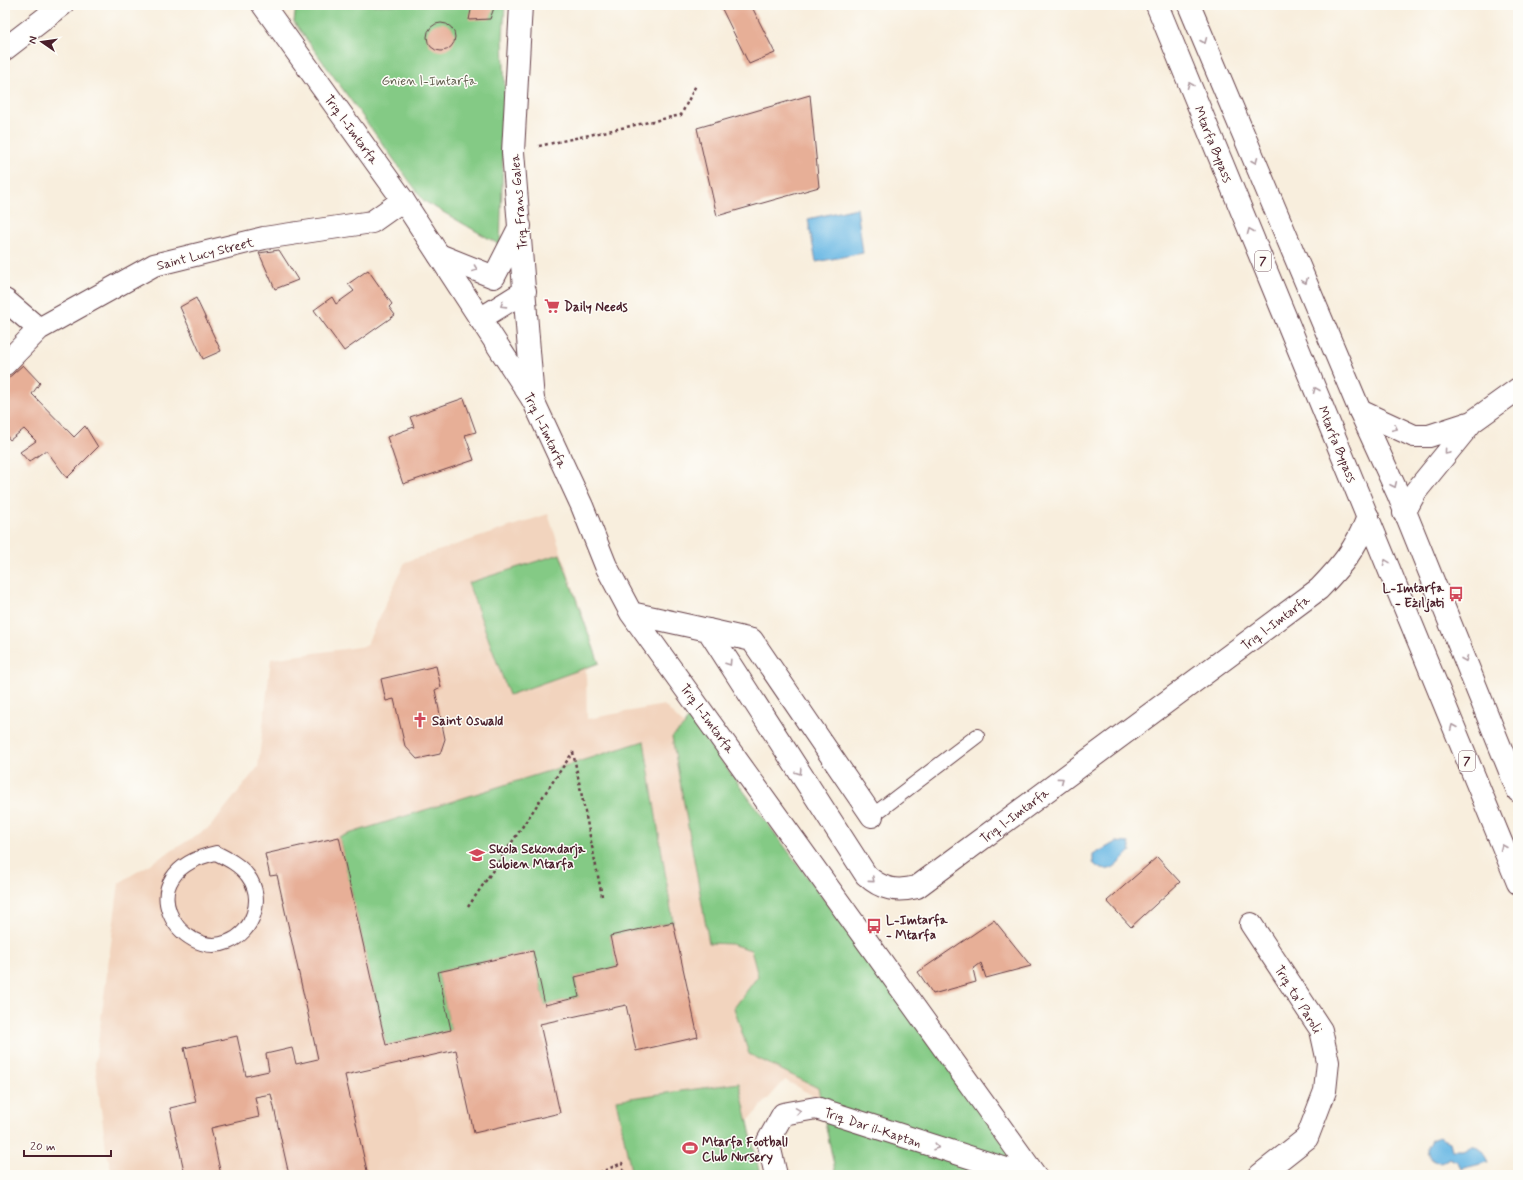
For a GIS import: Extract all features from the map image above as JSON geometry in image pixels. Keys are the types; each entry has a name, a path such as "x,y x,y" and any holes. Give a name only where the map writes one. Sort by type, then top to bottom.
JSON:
{"main road":[{"path":"5,48 62,5"},
{"name":"Triq l-Imtarfa","path":"263,5 403,200 533,400 582,506 606,566 631,613 1035,1175"},
{"name":"Triq Frans Galea","path":"521,5 513,152 533,400"},
{"name":"Mtarfa Bypass","path":"1157,5 1518,883"},
{"path":"1189,5 1360,411 1398,494 1404,513 1518,792"},
{"name":"Saint Lucy Street","path":"5,364 39,329 154,265 264,238 372,222 403,200"},
{"path":"438,255 494,277 520,226"},
{"path":"480,319 525,291"},
{"path":"5,300 39,329"},
{"path":"1404,513 1416,491 1472,422 1518,389"},
{"path":"1360,411 1414,436 1429,436 1472,422"},
{"name":"Triq l-Imtarfa","path":"708,630 866,875 876,884 903,890 917,887 1319,589 1342,565 1359,542 1368,517"},
{"path":"631,613 752,640 872,816"},
{"name":"Triq ta' Paroli","path":"1251,924 1321,1030 1328,1062 1325,1091 1307,1138 1260,1175"},
{"name":"Triq Dar il-Kaptan","path":"776,1175 768,1141 783,1114 816,1108 1025,1175"}],"lane":[{"path":"872,816 977,736"},
{"path":"216,853 239,865 249,876 256,898 255,912 249,926 240,936 227,943 212,945 199,943 186,935 173,921 165,896 175,874 181,866 190,861 216,853"}],"path":[{"path":"513,152 681,115 696,85"},
{"path":"468,907 573,752 602,896"},
{"path":"594,1175 622,1163 624,1175"}],"shaded area":[{"name":"Skola Sekondarja Subien Mtarfa","path":"548,514 599,663 586,669 587,719 664,705 684,725 689,717 697,724 703,736 1014,1157 943,1141 810,1094 785,1080 748,1121 760,1175 112,1175 106,1148 95,1064 119,883 210,827 258,767 271,659 366,646 405,562"}],"green space":[{"name":"Gnien l-Imtarfa","path":"296,5 505,5 503,38 505,96 500,245 424,201 294,22"},
{"path":"560,554 599,663 509,695 468,583"},
{"path":"689,717 1014,1157 1013,1175 836,1175 818,1088 749,1054 734,1008 758,976 751,950 731,944 709,943 672,737 684,726"},
{"path":"644,741 673,922 610,936 617,967 575,977 579,997 545,1005 533,951 438,972 451,1030 386,1045 339,837"},
{"name":"Mtarfa Football Club Nursery","path":"739,1083 760,1175 632,1175 616,1100"}],"water":[{"path":"857,208 863,253 816,262 808,219"},
{"path":"1116,842 1129,843 1131,851 1118,864 1109,869 1104,869 1099,868 1093,863 1093,855"},
{"path":"1439,1137 1450,1142 1452,1150 1463,1150 1470,1146 1475,1146 1483,1152 1488,1162 1461,1169 1458,1162 1449,1158 1441,1162 1434,1161 1429,1156 1427,1147 1431,1140"}],"building":[{"path":"472,5 495,5 490,19 469,20"},
{"path":"720,5 751,5 775,53 749,64"},
{"path":"441,23 451,27 455,37 451,47 441,51 431,47 427,37 431,27"},
{"path":"810,95 819,187 717,216 697,128"},
{"path":"279,250 298,280 275,289 259,253"},
{"path":"368,270 392,304 389,307 395,315 344,351 314,310 332,297 336,304 354,291 348,284"},
{"path":"196,298 221,351 203,359 180,307"},
{"path":"23,365 40,383 32,394 74,437 85,426 98,447 67,478 46,450 29,462 20,452 36,441 24,429 10,440 5,434 5,381"},
{"path":"464,398 476,432 465,435 474,460 403,484 387,437 414,427 410,417"},
{"name":"Saint Oswald","path":"436,666 441,687 435,690 445,739 440,754 417,759 405,746 394,699 386,701 381,679"},
{"path":"339,837 386,1045 451,1030 438,972 533,951 545,1005 579,997 575,977 617,967 610,936 673,922 698,1037 636,1051 626,1005 540,1024 560,1113 474,1133 456,1050 345,1075 368,1175 289,1175 271,1094 255,1097 259,1117 211,1128 221,1175 185,1175 170,1108 196,1102 184,1048 237,1036 246,1076 269,1071 266,1054 292,1048 296,1064 318,1059 277,875 270,876 265,854"},
{"path":"1157,857 1180,882 1131,927 1107,901"},
{"path":"994,920 1031,966 986,978 981,963 973,969 976,982 933,994 918,972"}],"place":[{"name":"Daily Needs","path":"552,306"},
{"name":"L-Imtarfa - Eżiljati","path":"1456,594"},
{"name":"Saint Oswald","path":"420,720"},
{"name":"Skola Sekondarja Subien Mtarfa","path":"477,855"},
{"name":"L-Imtarfa - Mtarfa","path":"874,926"},
{"name":"Mtarfa Football Club Nursery","path":"690,1148"}]}
